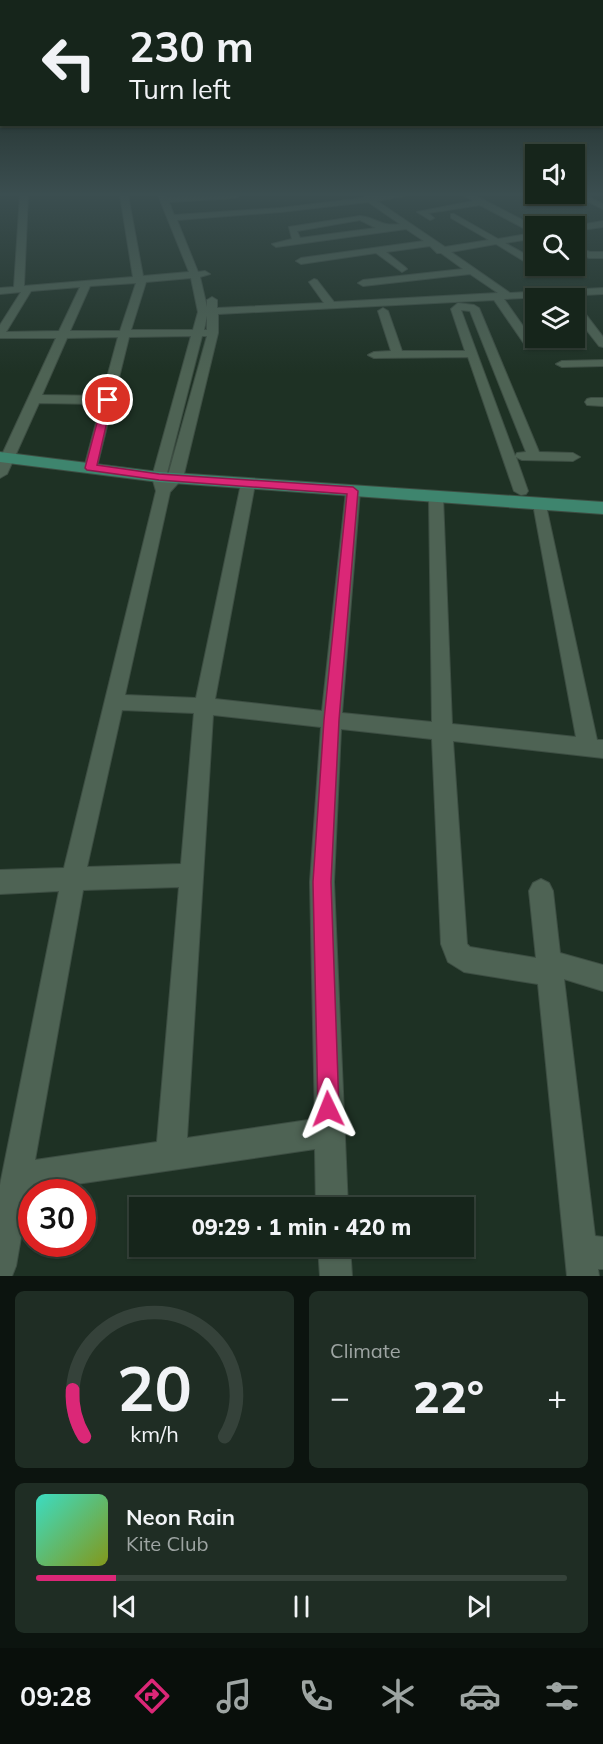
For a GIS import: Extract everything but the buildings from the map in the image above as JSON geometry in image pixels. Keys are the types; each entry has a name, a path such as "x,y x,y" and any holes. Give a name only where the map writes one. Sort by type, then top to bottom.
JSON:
{"main road":[{"path":"4,458 248,484 603,508"},
{"path":"167,477 521,491 603,497"}],"street":[{"path":"24,255 24,289 0,334 213,333"},
{"path":"91,468 123,334 140,279 135,255"},
{"path":"167,477 213,333 200,274 192,255"},
{"path":"301,261 349,255"},
{"path":"354,255 368,266"},
{"path":"384,255 402,269"},
{"path":"445,255 503,296 525,334"},
{"path":"591,255 603,255"},
{"path":"591,255 603,266"},
{"path":"326,258 335,264"},
{"path":"398,355 381,307 360,280 471,271"},
{"path":"0,291 200,274"},
{"path":"314,282 331,305"},
{"path":"0,474 4,458 35,399 86,284"},
{"path":"585,293 603,291"},
{"path":"208,312 331,305 381,307 457,303 503,296 525,296"},
{"path":"457,303 474,308 534,456"},
{"path":"457,303 456,309 521,491"},
{"path":"0,1266 73,878 167,477 198,333 208,312"},
{"path":"585,320 603,344"},
{"path":"466,336 485,336"},
{"path":"374,355 491,350"},
{"path":"562,364 603,363"},
{"path":"478,369 499,369"},
{"path":"35,399 108,400"},
{"path":"496,422 520,422"},
{"path":"509,456 573,457"},
{"path":"171,1155 204,706 248,484"},
{"path":"332,1197 322,882 331,720 353,491"},
{"path":"436,497 442,732 454,944 457,953 464,959 549,968 603,978"},
{"path":"114,702 204,706 595,749 540,504"},
{"path":"0,882 191,875"},
{"path":"542,891 549,968 589,1260"},
{"path":"17,1178 329,1132"},
{"path":"335,1257 336,1276"}],"route":[{"path":"108,400 91,468 159,477 353,491 331,720 322,882 328,1109"}]}
